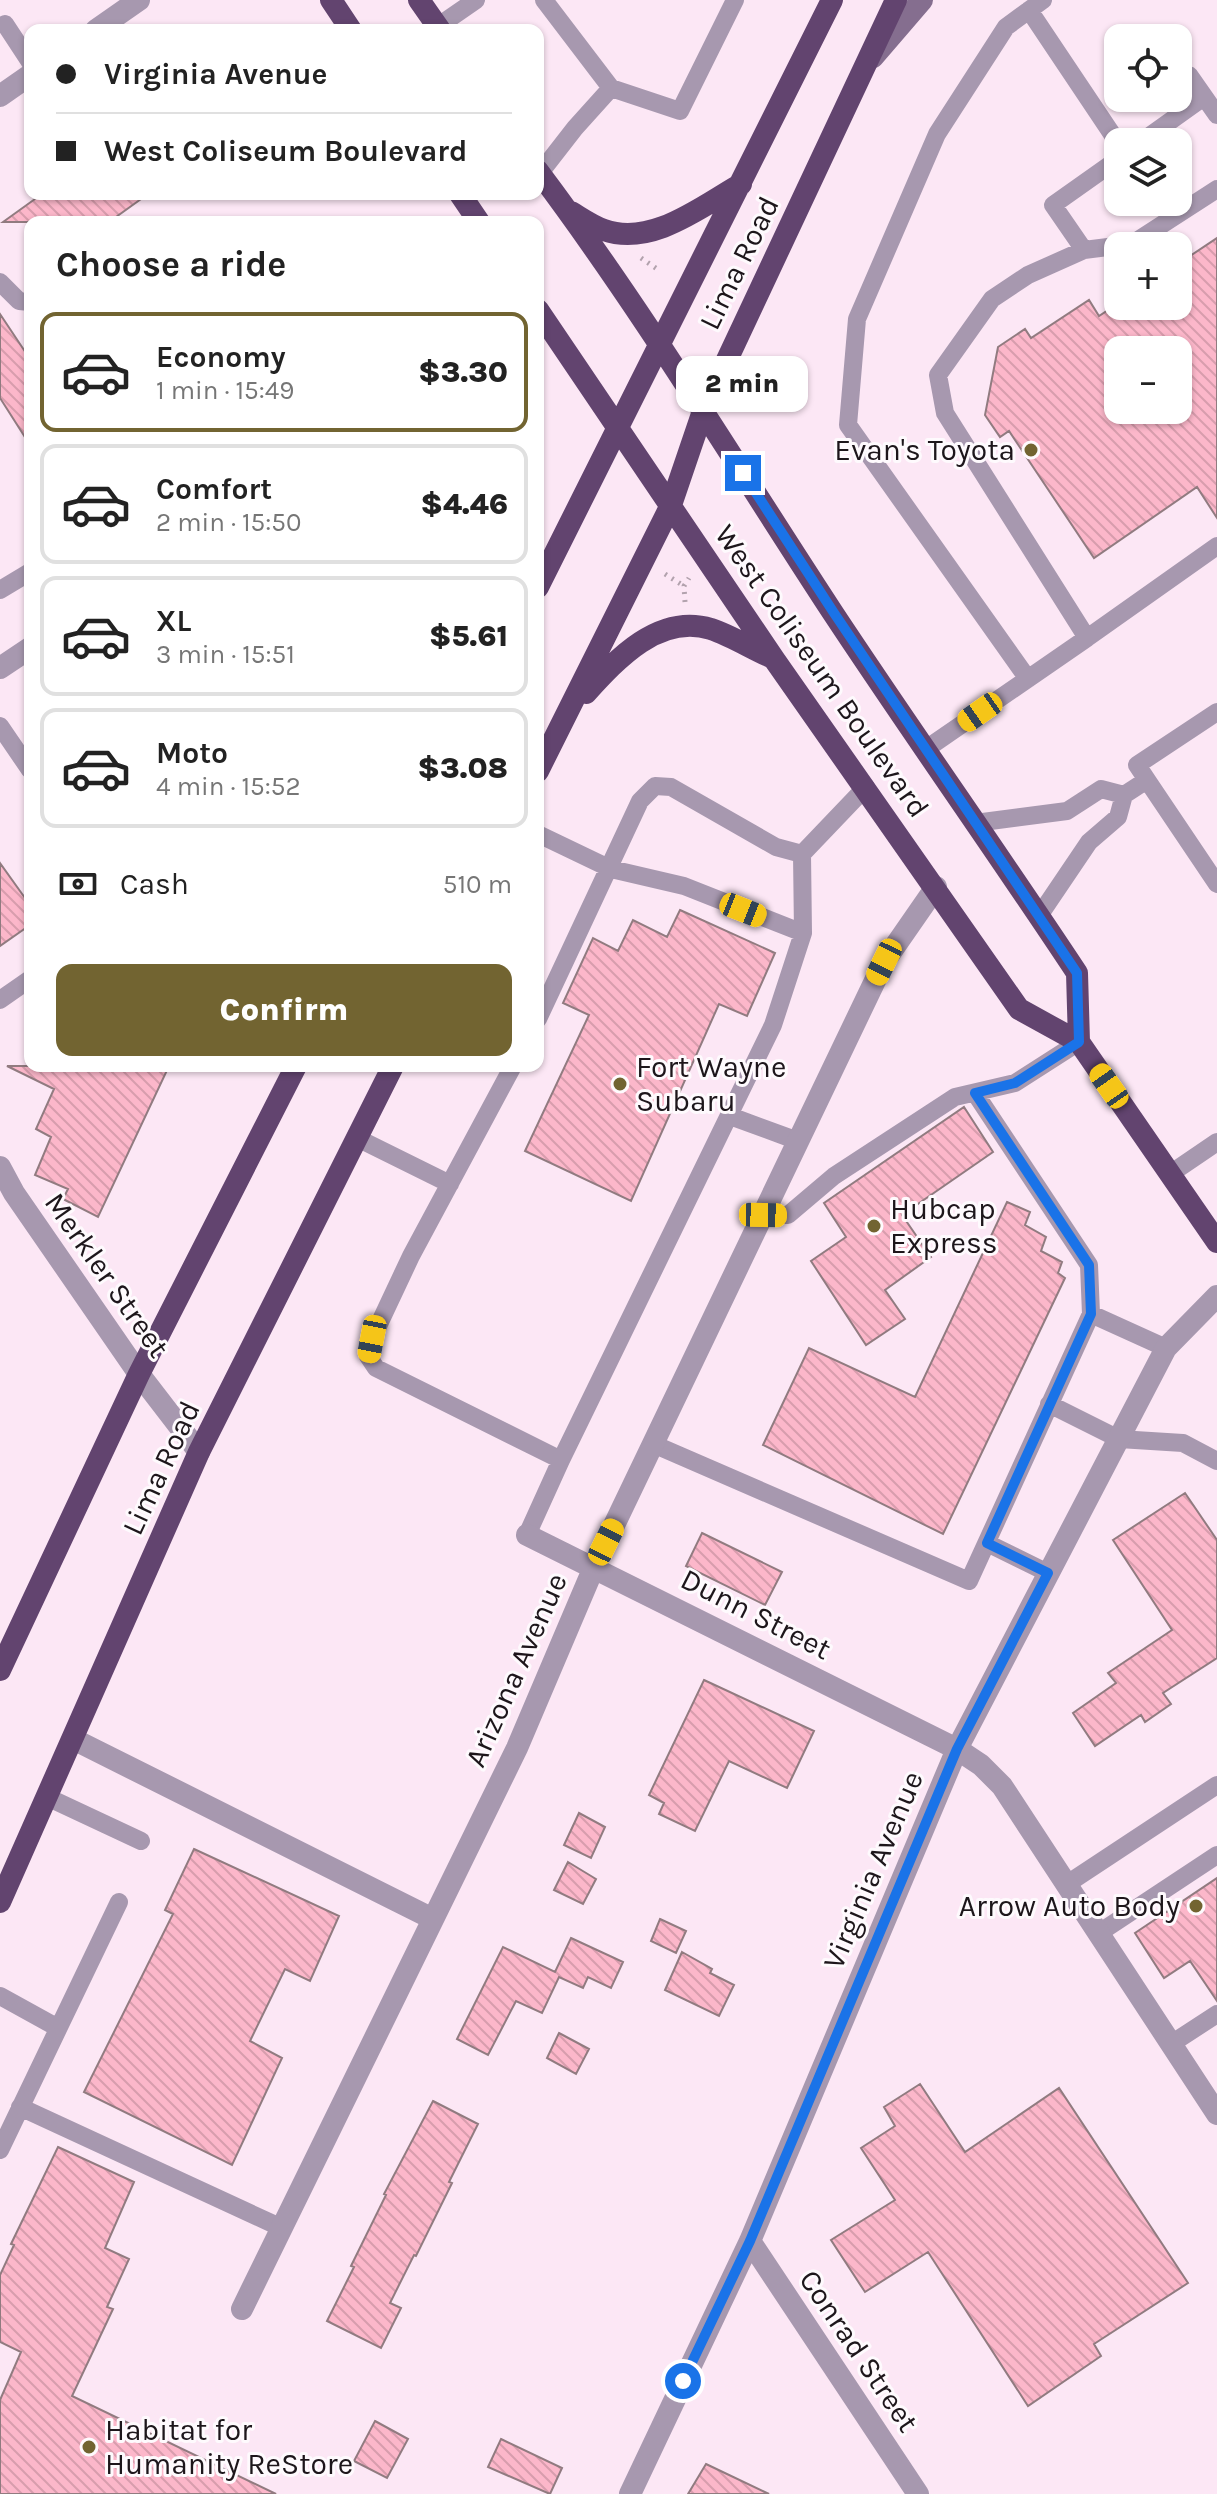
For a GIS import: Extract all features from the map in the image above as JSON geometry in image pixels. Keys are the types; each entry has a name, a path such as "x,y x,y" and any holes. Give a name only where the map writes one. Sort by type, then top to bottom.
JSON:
{"highway":[{"path":"331,0 347,24"},
{"path":"419,0 435,24"},
{"name":"Lima Road","path":"544,575 832,0"},
{"name":"Lima Road","path":"544,759 671,505 703,411 896,0"},
{"name":"West Coliseum Boulevard","path":"544,179 703,411 834,613 1077,973 1079,1042"},
{"path":"568,211 605,230 650,230 679,220 741,184"},
{"name":"West Coliseum Boulevard","path":"544,319 774,659 1019,1009 1079,1042 1217,1242"},
{"path":"566,715 614,662 637,644 667,629 689,625 711,629 774,659"},
{"name":"Lima Road","path":"0,1670 139,1374 293,1072"},
{"name":"Lima Road","path":"0,1902 199,1452 390,1072"}],"main road":[{"path":"870,60 922,0"}],"street":[{"path":"105,24 139,0"},
{"path":"0,96 24,79"},
{"path":"0,668 24,652"},
{"name":"Arizona Avenue","path":"242,2309 517,1748 594,1567 884,962 936,887"},
{"name":"Merkler Street","path":"0,1167 21,1203 139,1374 199,1452"},
{"name":"Virginia Avenue","path":"630,2494 750,2241 957,1749 1166,1348 1217,1296"},
{"name":"Dunn Street","path":"527,1535 957,1749 981,1765 1002,1786 1217,2114"},
{"path":"73,1739 433,1919"},
{"name":"Conrad Street","path":"750,2241 918,2494"}],"lane":[{"path":"443,24 476,0"},
{"path":"544,0 611,88 680,111 735,0"},
{"path":"1028,679 848,425 857,319 937,134 1006,27 1036,5 1109,128"},
{"path":"5,24 24,53"},
{"path":"1192,79 1217,115"},
{"path":"544,166 611,88"},
{"path":"1161,128 1204,97"},
{"path":"1084,250 1053,205 1104,169"},
{"path":"1087,638 945,413 938,375 992,299 1028,275 1084,250 1132,244 1217,189"},
{"path":"0,282 19,301 24,301"},
{"path":"926,749 1217,546"},
{"path":"0,590 24,576"},
{"path":"1217,712 1137,765 1217,884"},
{"path":"0,726 24,761"},
{"path":"1039,916 1089,842 1118,817 1124,795 1147,780"},
{"path":"544,1007 611,869 640,801 655,786 671,787 776,847 802,854"},
{"path":"527,1535 773,1025 803,933 802,854 866,787"},
{"path":"975,823 1067,811 1101,789 1124,795"},
{"path":"544,837 611,869 684,886 803,933"},
{"path":"0,1000 24,983"},
{"path":"763,1215 788,1215 834,1176 955,1097 1015,1083 1079,1042"},
{"path":"510,1072 411,1256 372,1339 368,1356 376,1368 561,1460"},
{"path":"653,1444 969,1581 1091,1314 1089,1265 975,1093"},
{"path":"730,1116 798,1141"},
{"path":"357,1138 450,1184"},
{"path":"1170,1174 1217,1142"},
{"path":"1091,1314 1166,1348"},
{"path":"1049,1404 1119,1439 1183,1443 1217,1461"},
{"path":"987,1543 1048,1573"},
{"path":"1067,1884 1217,1785"},
{"path":"47,1797 141,1841"},
{"path":"1099,1933 1217,1855"},
{"path":"0,2150 119,1902"},
{"path":"0,1996 58,2028"},
{"path":"1171,2044 1217,2014"},
{"path":"20,2107 282,2228"}],"path":[{"path":"665,574 684,586"},
{"path":"687,617 684,586 690,577"}],"building":[{"path":"34,200 140,200 117,216 24,216 24,222 3,222"},
{"path":"1217,238 1217,518 1197,487 1094,558 1009,431 1000,437 985,415 998,347 1025,329 1031,338 1089,300 1099,316 1104,313 1104,320 1192,320 1192,255"},
{"path":"0,314 24,350 24,436 0,398"},
{"path":"0,863 24,897 24,929 0,946"},
{"name":"Fort Wayne Subaru","path":"680,910 775,953 747,1016 719,1004 631,1201 525,1151 589,1015 563,1003 593,938 618,951 633,920 667,937"},
{"path":"7,1066 24,1066 24,1072 166,1072 98,1217 63,1199 68,1189 35,1175 51,1137 36,1129 54,1089"},
{"name":"Hubcap Express","path":"964,1107 993,1152 902,1215 931,1257 885,1290 905,1319 866,1345 811,1261 846,1237 824,1203"},
{"path":"1007,1202 1030,1212 1025,1225 1046,1237 1041,1251 1062,1262 1058,1273 1065,1278 943,1534 763,1445 809,1348 915,1397"},
{"path":"1185,1493 1217,1540 1217,1658 1163,1693 1171,1704 1145,1722 1141,1715 1095,1746 1073,1713 1116,1683 1108,1673 1172,1630 1113,1540"},
{"path":"702,1533 782,1572 765,1605 686,1566"},
{"path":"704,1680 814,1731 787,1788 729,1761 695,1831 659,1814 664,1803 649,1795"},
{"path":"579,1813 605,1827 591,1858 564,1845"},
{"path":"194,1849 339,1916 310,1981 285,1969 250,2041 282,2058 232,2165 84,2092 173,1914 165,1910"},
{"path":"568,1862 596,1879 583,1904 554,1890"},
{"name":"Arrow Auto Body","path":"1217,1878 1217,2001 1190,1961 1164,1978 1135,1933"},
{"path":"660,1919 686,1931 676,1953 651,1941"},
{"path":"571,1938 623,1962 611,1988 588,1977 583,1988 559,1977 542,2013 516,2001 488,2055 457,2039 503,1947 555,1972"},
{"path":"682,1952 712,1969 710,1973 734,1985 719,2016 665,1990"},
{"path":"559,2033 589,2049 576,2074 547,2058"},
{"path":"920,2084 965,2152 1059,2088 1188,2283 1094,2344 1101,2356 1028,2406 928,2252 865,2292 831,2240 895,2200 861,2148 895,2126 884,2107"},
{"path":"433,2101 478,2124 449,2182 452,2183 390,2303 401,2308 381,2348 327,2321 354,2267 351,2266 384,2194"},
{"path":"58,2147 134,2182 105,2248 129,2259 107,2307 113,2309 72,2396 276,2494 0,2494 0,2400 21,2352 0,2342 0,2275 14,2245 11,2244"},
{"path":"375,2421 408,2439 387,2478 354,2461"},
{"path":"501,2439 562,2468 550,2494 488,2467"},
{"path":"706,2464 769,2494 688,2494"}],"place":[{"name":"Evan's Toyota","path":"1031,450"},
{"name":"Fort Wayne Subaru","path":"620,1084"},
{"name":"Hubcap Express","path":"874,1226"},
{"name":"Arrow Auto Body","path":"1196,1906"},
{"name":"Habitat for Humanity ReStore","path":"89,2447"}],"route":[{"path":"683,2381 750,2241 957,1749 1048,1573 987,1543 1091,1314 1089,1265 975,1093 1015,1083 1079,1042 1077,973 743,473"}]}
